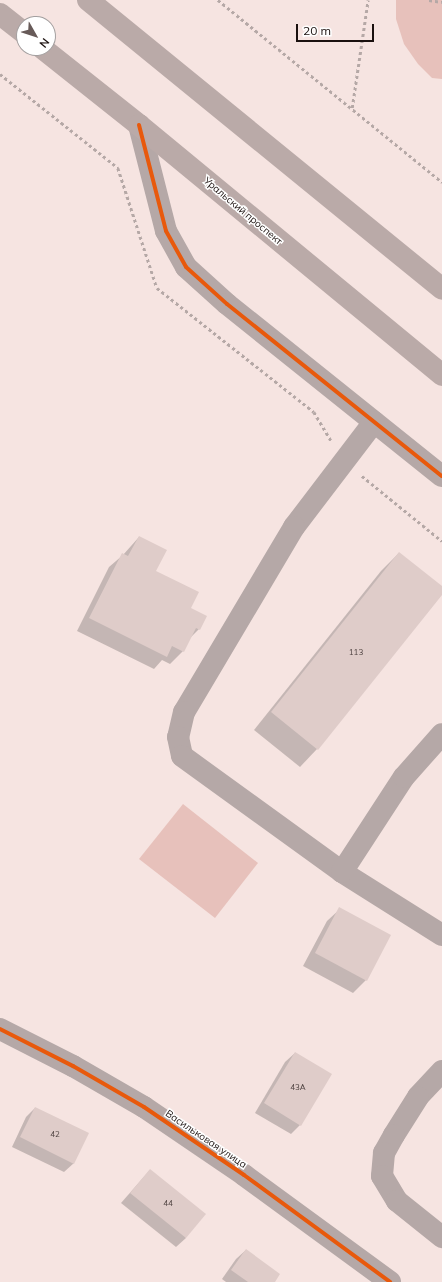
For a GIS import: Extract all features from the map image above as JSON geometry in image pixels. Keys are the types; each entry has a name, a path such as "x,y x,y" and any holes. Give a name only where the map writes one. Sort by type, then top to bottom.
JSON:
{"main road":[{"path":"88,0 442,289"},
{"path":"0,14 16,27"},
{"name":"Уральский проспект","path":"52,56 139,125 442,375"}],"street":[{"path":"139,125 166,231 186,267 227,304 442,476"},
{"path":"374,422 294,526 184,712 178,738 182,756 342,872 442,935"},
{"path":"342,872 404,777 442,734"},
{"name":"Васильковая улица","path":"0,1029 73,1066 144,1107 244,1175 390,1282"},
{"path":"442,1071 418,1098 394,1135 384,1153 382,1176 397,1201 442,1237"}],"path":[{"path":"218,0 442,182"},
{"path":"352,108 368,0"},
{"path":"429,0 442,2"}],"shaded area":[{"path":"396,0 442,0 442,79 432,78 418,64 404,44 396,19"},
{"path":"183,804 258,863 215,918 139,859"}],"building":[{"path":"139,536 167,550 156,571 199,592 191,608 207,616 200,630 196,628 184,652 172,646 167,657 89,618 122,553 128,556"},
{"path":"399,552 442,586 442,595 318,750 271,712"},
{"path":"339,907 391,935 367,981 315,953"},
{"path":"295,1052 332,1074 301,1126 264,1103"},
{"path":"35,1107 89,1133 74,1164 20,1137"},
{"path":"150,1169 206,1214 186,1238 130,1193"},
{"path":"246,1249 280,1274 275,1282 248,1282 231,1270"}],"cycle path":[{"path":"139,125 166,231 186,267 227,304 442,476"},
{"path":"0,1029 73,1066 144,1107 244,1175 390,1282"}]}
